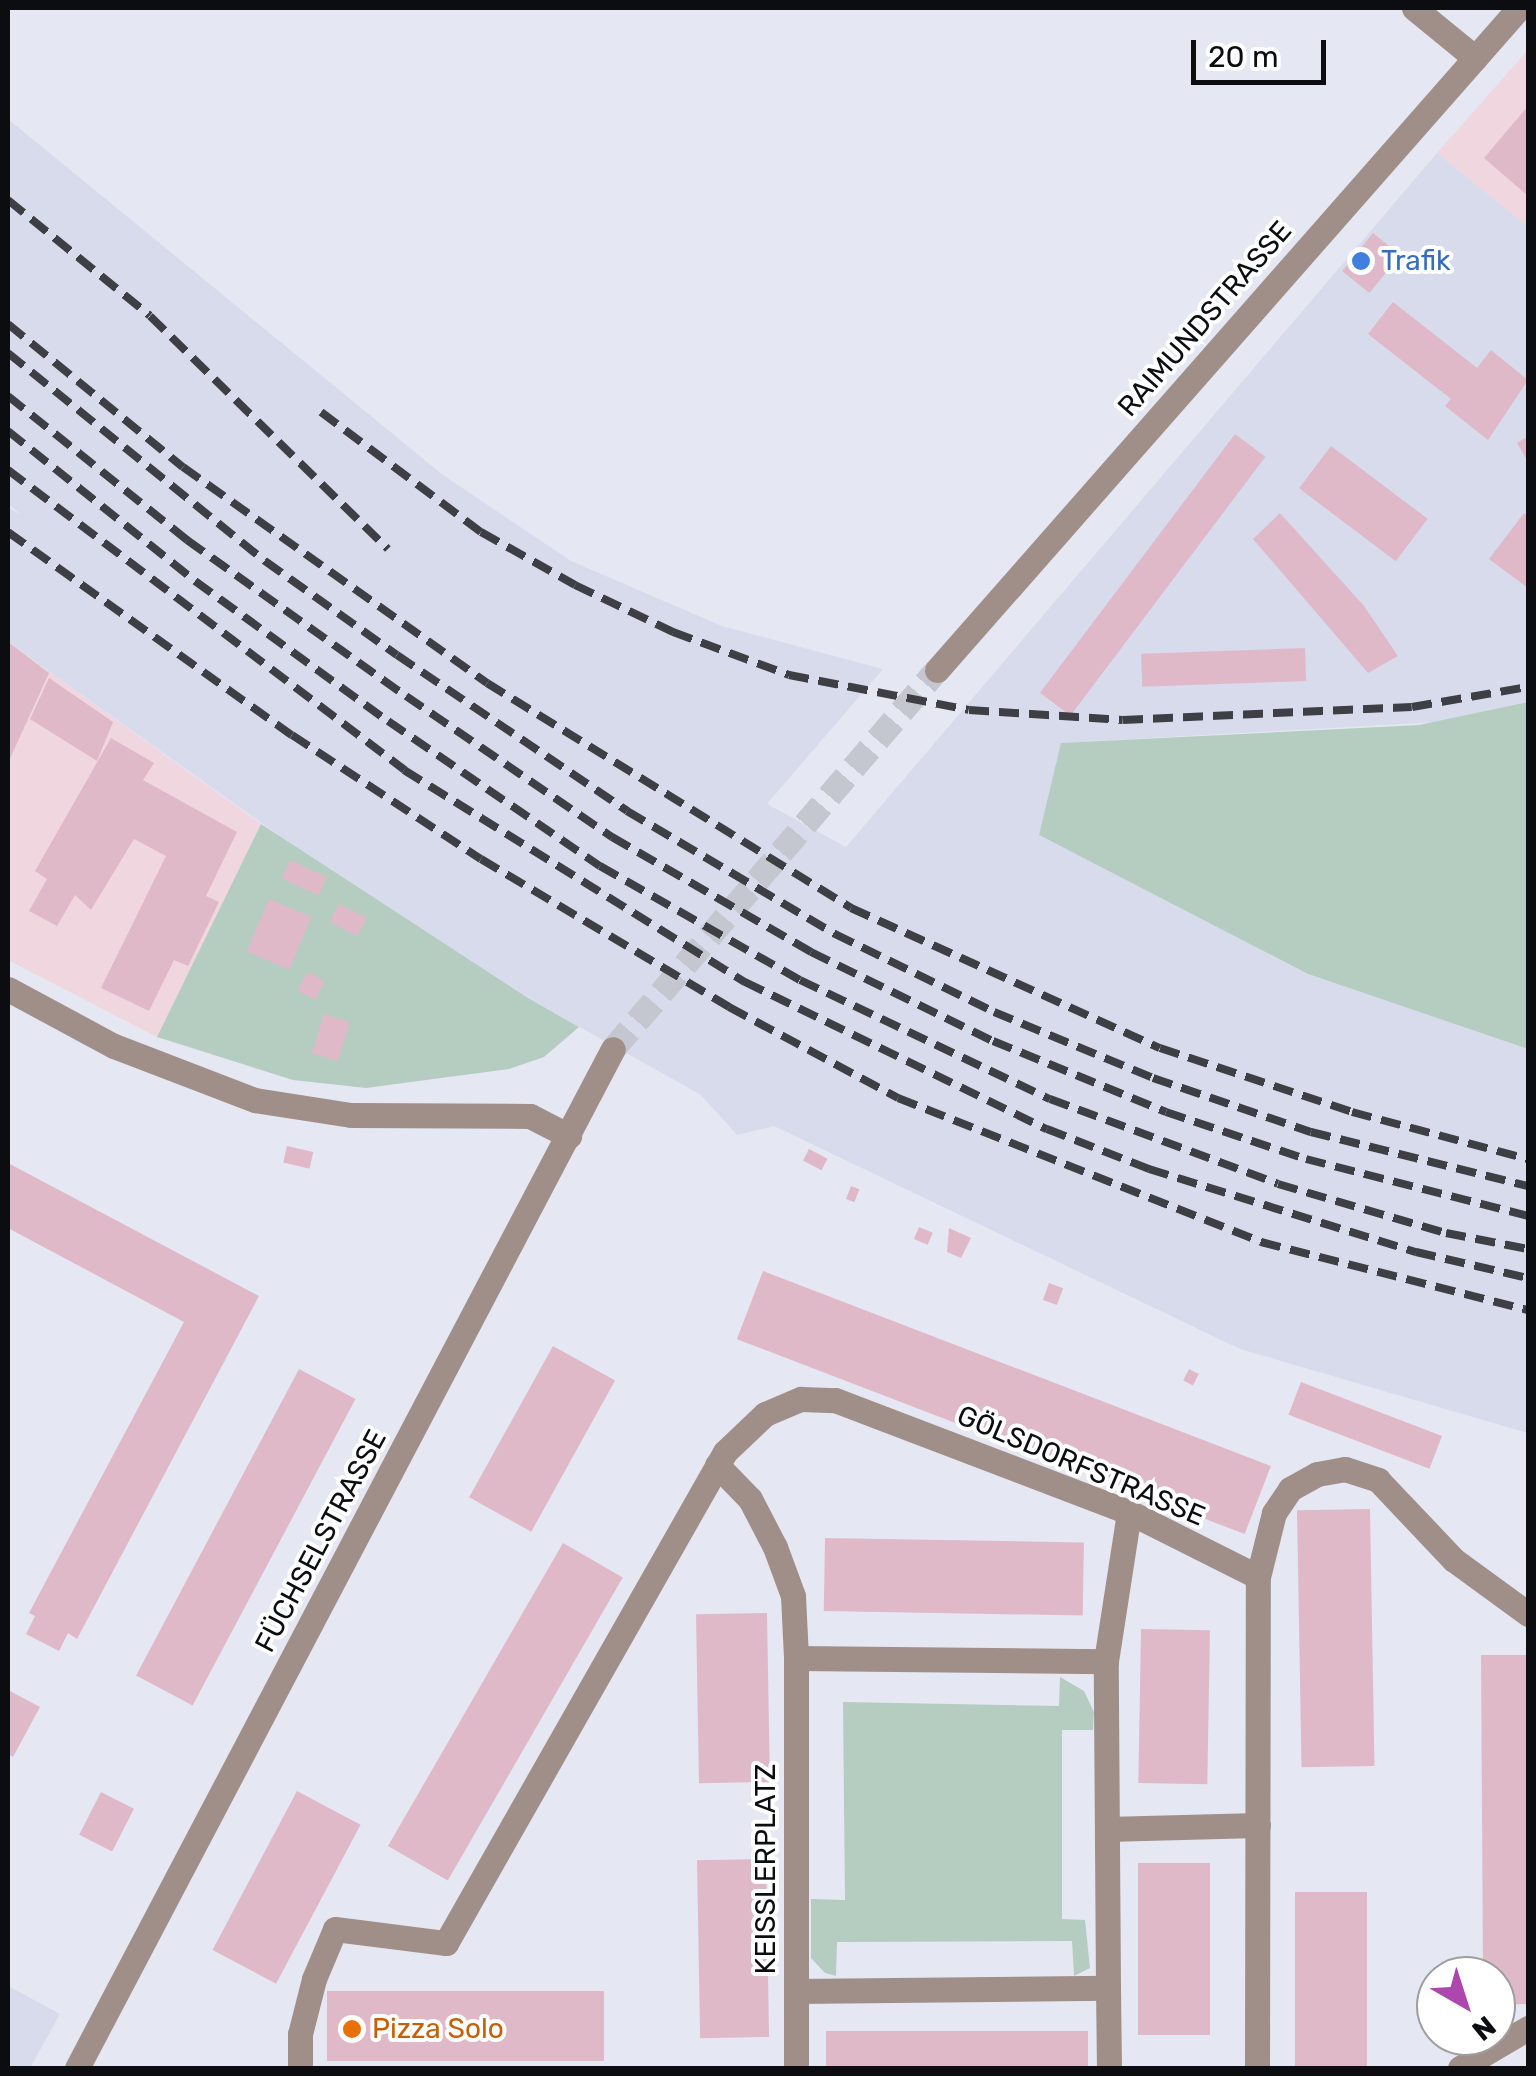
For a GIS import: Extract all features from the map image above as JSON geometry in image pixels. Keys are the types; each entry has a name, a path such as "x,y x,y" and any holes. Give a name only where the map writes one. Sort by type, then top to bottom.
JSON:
{"street":[{"path":"1414,8 1475,58"},
{"name":"RAIMUNDSTRASSE","path":"936,670 1519,8"},
{"path":"8,989 114,1046 254,1100 350,1114 530,1116 569,1136"},
{"name":"FÜCHSELSTRASSE","path":"84,2066 613,1048"},
{"name":"GÖLSDORFSTRASSE","path":"717,1465 742,1431 764,1414 801,1399 836,1400 1129,1512 1258,1577"},
{"path":"300,2068 300,2034 314,1979 335,1930 446,1943 717,1465"},
{"name":"KEISSLERPLATZ","path":"717,1465 750,1499 775,1547 793,1596 796,1990 1108,1988"},
{"path":"1258,2068 1258,1577 1263,1538 1290,1490 1345,1469 1378,1480 1454,1560 1528,1614"},
{"path":"1108,2068 1106,1660 1129,1512"},
{"path":"796,1658 1106,1660"},
{"path":"1107,1829 1258,1826"},
{"path":"796,1990 796,2068"},
{"path":"1460,2068 1528,2028"}],"shaded area":[{"path":"1528,50 1528,227 1437,153"},
{"path":"8,119 443,475 571,561 722,626 883,669 767,804 846,847 1437,153 1528,227 1528,702 1456,721 1062,743 1039,835 1308,974 1528,1049 1528,1433 1240,1349 774,1126 737,1135 701,1095 528,998 302,852 8,642 8,507 21,515 8,503"},
{"path":"8,642 261,824 157,1037 8,960"},
{"path":"8,1986 60,2014 30,2068 8,2068"}],"green space":[{"path":"1528,702 1528,1049 1308,974 1039,835 1061,743 1419,725"},
{"path":"261,824 579,1027 544,1057 509,1069 366,1088 293,1080 157,1037"},
{"path":"1060,1677 1084,1691 1094,1712 1093,1730 1062,1730 1062,1919 1085,1920 1090,1968 1074,1976 1072,1941 837,1942 836,1976 825,1973 811,1958 811,1899 845,1900 843,1702 1059,1706"}],"building":[{"path":"1528,106 1528,196 1484,158"},
{"path":"1373,233 1400,255 1369,293 1342,271"},
{"path":"1393,302 1477,368 1491,350 1528,380 1488,440 1445,406 1451,399 1368,334"},
{"path":"1235,434 1265,457 1070,716 1040,693"},
{"path":"1528,436 1528,462 1517,443"},
{"path":"1331,446 1428,519 1396,561 1299,488"},
{"path":"1280,513 1364,606 1398,656 1368,673 1253,539"},
{"path":"1524,513 1528,517 1528,588 1489,559"},
{"path":"8,642 49,673 8,763"},
{"path":"1305,648 1306,681 1142,687 1141,654"},
{"path":"49,678 113,722 97,761 30,719"},
{"path":"111,738 154,763 143,780 237,832 206,896 219,902 188,966 174,960 149,1011 101,988 166,856 134,839 91,910 75,895 57,926 29,911 47,879 35,871"},
{"path":"290,860 327,877 319,895 282,878"},
{"path":"269,899 311,917 289,969 247,951"},
{"path":"339,904 367,918 358,936 330,922"},
{"path":"307,972 325,981 315,1000 297,991"},
{"path":"324,1014 350,1022 338,1061 312,1053"},
{"path":"287,1146 313,1152 309,1169 283,1163"},
{"path":"809,1149 828,1159 821,1170 803,1160"},
{"path":"8,1163 259,1296 77,1639 68,1633 59,1651 26,1634 35,1616 29,1613 184,1322 8,1228"},
{"path":"851,1186 859,1189 854,1202 846,1199"},
{"path":"919,1227 933,1233 928,1245 914,1239"},
{"path":"949,1228 971,1238 961,1258 947,1252"},
{"path":"763,1271 1271,1466 1245,1534 737,1339"},
{"path":"1049,1283 1063,1288 1057,1305 1043,1300"},
{"path":"553,1346 615,1380 531,1532 469,1497"},
{"path":"299,1369 356,1399 193,1705 136,1675"},
{"path":"1189,1369 1199,1374 1193,1386 1183,1381"},
{"path":"1301,1382 1442,1436 1429,1469 1288,1415"},
{"path":"1370,1509 1374,1766 1301,1767 1297,1510"},
{"path":"825,1538 1084,1543 1083,1616 824,1611"},
{"path":"563,1543 623,1578 448,1881 388,1846"},
{"path":"767,1613 770,1782 699,1783 696,1614"},
{"path":"1141,1629 1210,1630 1207,1784 1138,1783"},
{"path":"1481,1655 1528,1655 1528,2004 1516,2004 1516,1956 1483,1956"},
{"path":"8,1690 40,1707 13,1757 8,1754"},
{"path":"297,1791 361,1825 276,1984 212,1950"},
{"path":"101,1792 134,1809 112,1852 79,1835"},
{"path":"766,1859 769,2037 700,2038 697,1860"},
{"path":"1138,1863 1210,1863 1210,2035 1138,2035"},
{"path":"1295,1892 1367,1892 1367,2068 1295,2068"},
{"path":"327,1991 604,1991 604,2061 327,2061"},
{"path":"826,2031 1088,2031 1088,2068 826,2068"}],"tunnel":[{"path":"613,1049 937,670"}],"railway":[{"path":"8,200 150,316 388,549"},
{"path":"8,324 183,467 487,683 851,908 1160,1048 1352,1112 1528,1159"},
{"path":"8,353 265,561 397,655 627,811 835,934 994,1012 1153,1078 1311,1132 1528,1186"},
{"path":"8,396 187,540 406,696 612,837 811,952 993,1041 1166,1112 1306,1159 1528,1216"},
{"path":"321,412 481,532 575,585 673,632 789,675 969,710 1123,720 1412,707 1528,687"},
{"path":"8,431 195,581 388,721 600,866 800,980 1050,1099 1278,1184 1446,1233 1528,1249"},
{"path":"8,470 404,770 745,982 1047,1129 1149,1169 1416,1252 1528,1278"},
{"path":"8,532 292,735 481,859 729,1007 898,1098 1261,1242 1528,1310"}],"place":[{"name":"Trafik","path":"1361,261"},
{"name":"Pizza Solo","path":"352,2029"}]}
